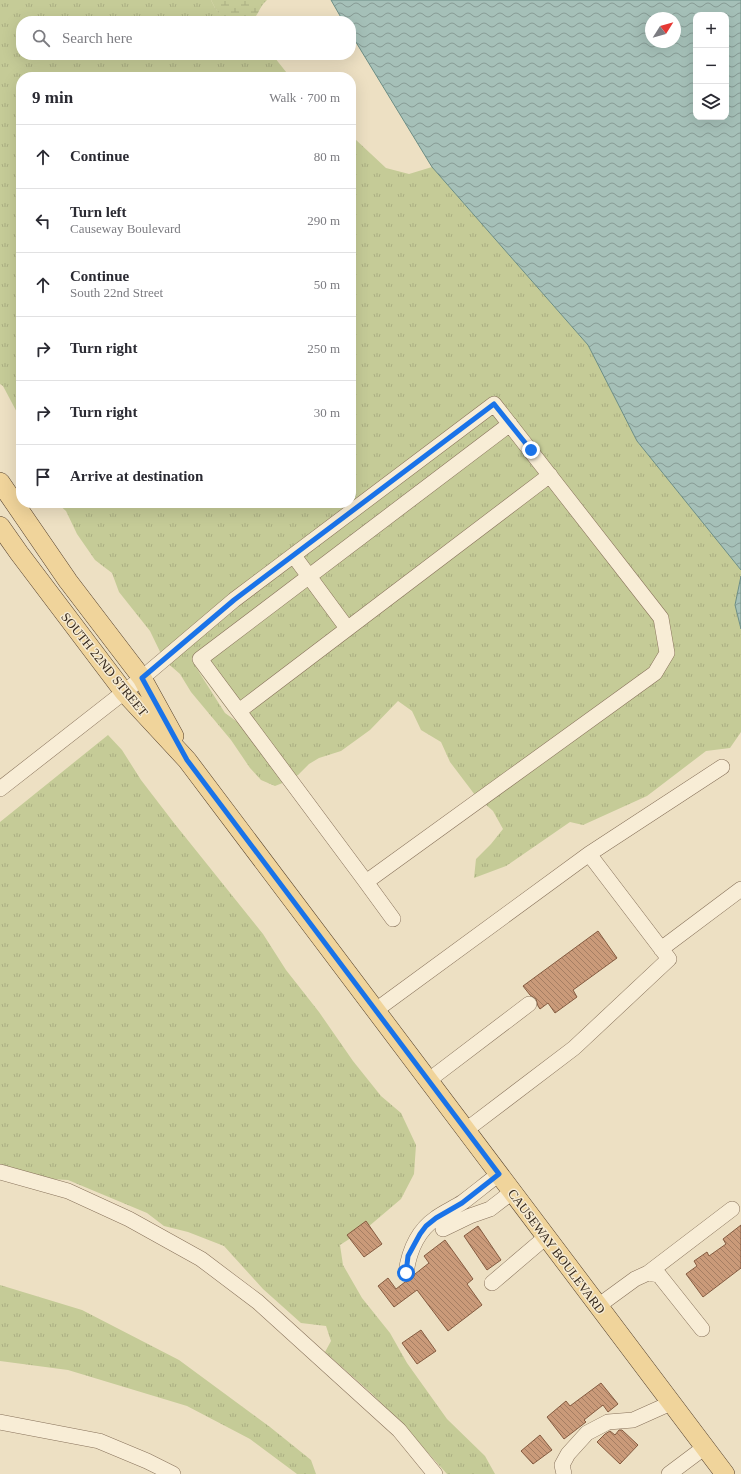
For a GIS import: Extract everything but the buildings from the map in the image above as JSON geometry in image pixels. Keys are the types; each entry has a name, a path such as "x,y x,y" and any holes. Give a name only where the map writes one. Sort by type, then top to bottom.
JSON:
{"main road":[{"name":"SOUTH 22ND STREET","path":"0,482 16,505"},
{"name":"SOUTH 22ND STREET","path":"18,508 68,581 142,678 187,760"},
{"name":"SOUTH 22ND STREET","path":"0,526 19,554 124,692 187,760"},
{"name":"CAUSEWAY BOULEVARD","path":"187,760 725,1474"}],"street":[{"path":"0,789 142,678 234,600 494,404 661,618 667,653 655,673 366,882"},
{"path":"393,918 200,659 510,424"},
{"path":"239,712 347,628 550,475"},
{"path":"294,556 347,628"},
{"path":"376,1010 589,854 722,767"},
{"path":"466,1130 574,1048 669,959 589,854"},
{"path":"661,949 741,889"},
{"path":"429,1080 529,1004"},
{"path":"0,1172 68,1191 129,1219 201,1259 258,1302 399,1430 435,1474"},
{"path":"406,1273 408,1256 426,1226 436,1218 462,1203 499,1174"},
{"path":"443,1229 470,1216 490,1209 512,1192"},
{"path":"598,1306 635,1280 648,1273 732,1209"},
{"path":"492,1283 546,1237"},
{"path":"648,1273 659,1275 702,1329"},
{"path":"564,1474 562,1465 568,1454 587,1433 608,1422 633,1420 671,1403"},
{"path":"0,1422 99,1441 147,1461 173,1474"},
{"path":"669,1474 705,1447"}],"green space":[{"path":"0,0 211,0 222,16 16,16 16,60 277,60 286,72 16,72 16,410 3,386 0,384"},
{"path":"211,0 267,0 256,16 221,16"},
{"path":"356,140 386,168 409,174 432,167 588,345 637,441 741,570 735,605 741,629 741,732 730,748 706,751 647,796 583,825 570,822 506,866 474,878 476,859 503,829 493,811 475,795 450,762 441,742 421,730 412,711 398,701 370,730 341,751 319,758 309,764 298,775 275,786 261,780 250,768 231,740 191,692 180,674 164,660 150,631 119,592 112,573 95,560 77,534 66,511 63,508 356,508","holes":["197,669 228,710 243,726 225,713"]},
{"path":"108,735 122,750 141,780 174,823 263,934 286,970 319,1012 353,1061 381,1096 401,1113 416,1145 414,1174 401,1199 368,1227 340,1245 343,1265 362,1298 390,1333 407,1363 447,1419 485,1456 495,1474 447,1474 402,1424 371,1393 325,1352 331,1341 326,1326 301,1323 263,1289 224,1246 188,1232 164,1226 147,1213 68,1180 50,1179 0,1166 0,822"},
{"path":"0,1285 82,1310 179,1360 270,1427 311,1460 316,1474 297,1474 250,1439 187,1406 68,1370 0,1361"}],"water":[{"path":"331,0 741,0 741,570 637,441 588,345 432,167 356,42 356,16 340,16"},
{"path":"741,576 741,629 735,605"}],"route":[{"path":"406,1273 408,1256 426,1226 436,1218 462,1203 499,1174 187,760 142,678 234,600 494,404 531,450"}]}
